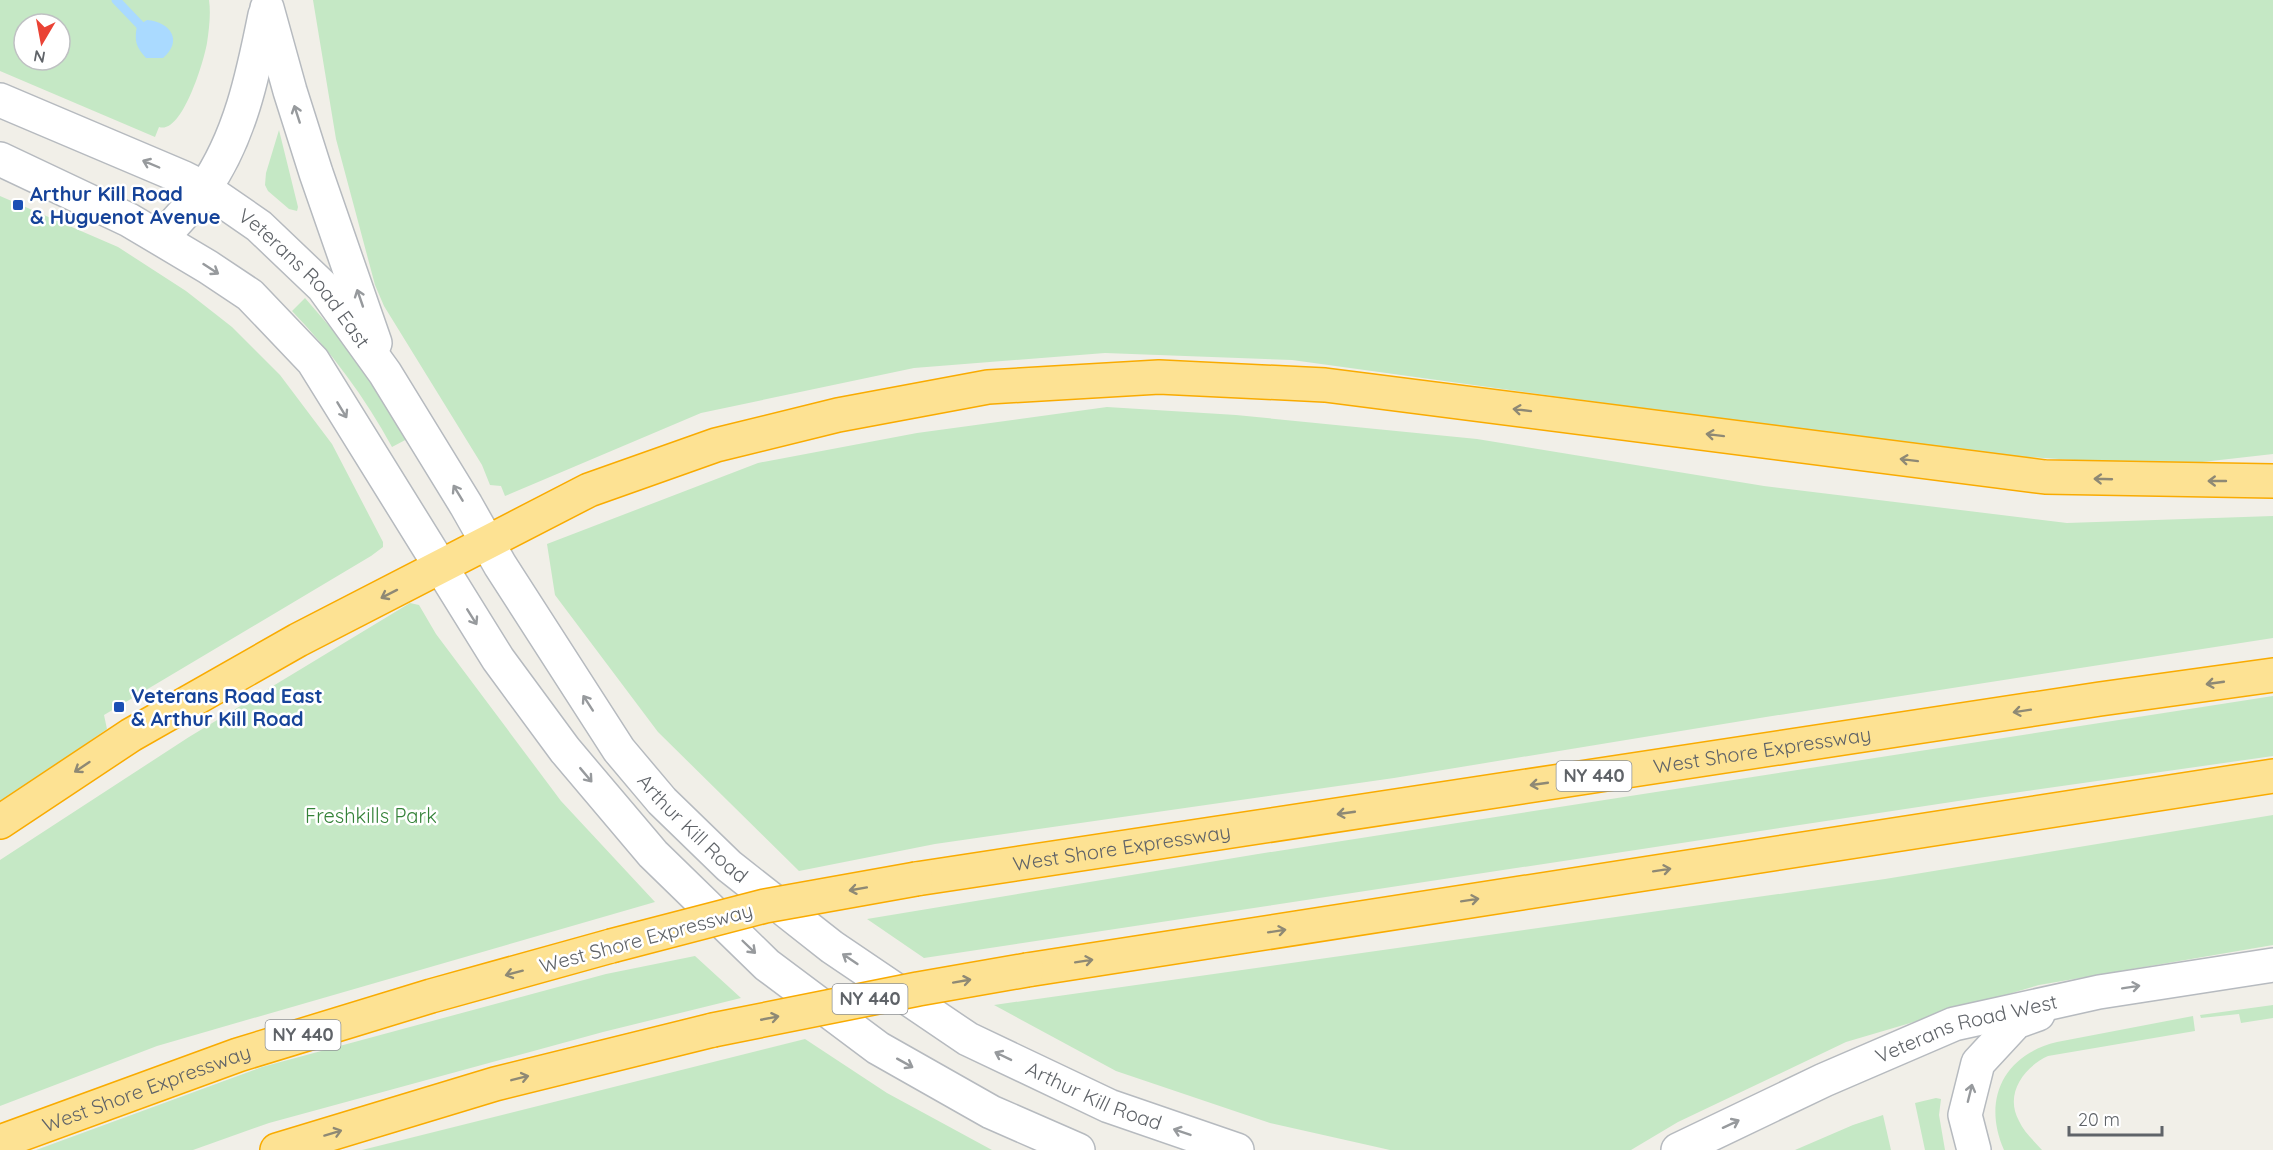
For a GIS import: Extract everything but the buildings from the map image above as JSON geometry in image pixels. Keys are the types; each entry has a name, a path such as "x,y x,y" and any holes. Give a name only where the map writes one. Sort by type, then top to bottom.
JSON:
{"highway":[{"path":"0,822 131,735 298,640 589,490 727,442 838,415 988,387 1160,377 1325,385 2045,477 2273,481"},
{"name":"West Shore Expressway","path":"0,1142 238,1055 431,996 765,906 915,879 2100,699 2273,675"},
{"name":"NY 440","path":"277,1150 495,1084 713,1030 918,989 1027,970 2273,776"}],"street":[{"path":"162,238 204,188 235,129 252,83 266,4"},
{"path":"266,4 290,92 316,173 385,374"},
{"name":"Veterans Road East","path":"0,100 184,178 204,188 259,226 323,287 385,374 487,544"},
{"path":"0,159 162,238 250,295 313,361 498,659 565,750 653,854 767,965 878,1048 991,1112 1078,1150"},
{"name":"Arthur Kill Road","path":"487,544 619,750 662,801 729,866 832,947 968,1039 1109,1106 1237,1150"},
{"name":"Veterans Road West","path":"1678,1150 1824,1080 1954,1024 2099,992 2273,965"},
{"path":"1974,1150 1965,1115 1978,1063 2016,1022 2099,992"}],"green space":[{"path":"0,0 209,0 207,43 197,80 184,109 176,120 168,126 159,127 155,137 0,71"},
{"path":"313,0 2273,0 2273,454 2167,466 1965,453 1292,360 1105,353 914,368 701,413 505,496 501,486 490,485 482,465 384,306 375,285 336,139"},
{"path":"279,130 298,207 297,211 289,209 268,191 265,185 266,173"},
{"path":"0,196 118,247 186,291 232,327 280,375 332,444 383,542 383,547 104,715 107,729 0,804"},
{"path":"305,298 362,364 409,438 392,447 346,376 292,311"},
{"path":"1107,407 1236,415 1477,439 1764,486 2067,523 2273,516 2273,638 1394,778 935,844 799,871 658,732 555,595 547,544 758,463 917,433"},
{"name":"Freshkills Park","path":"410,603 419,605 436,634 561,801 655,902 157,1046 0,1106 0,860 189,737"},
{"path":"2273,696 2273,756 1978,798 924,958 867,919 1258,854"},
{"path":"2273,815 2273,945 2039,985 1846,1042 1678,1122 1631,1150 1390,1150 1270,1123 1116,1071 994,1005 1885,879"},
{"path":"695,956 741,998 603,1032 269,1123 193,1150 36,1150 262,1067 606,974"},
{"path":"2273,1005 2273,1018 2241,1023 2239,1014 2201,1018 2200,1015"},
{"path":"2193,1016 2195,1031 2048,1056 2039,1061 2024,1074 2019,1082 2014,1101 2015,1111 2021,1125 2042,1150 2004,1150 1995,1114 1997,1097 2002,1082 2023,1057 2038,1048 2057,1042"},
{"path":"805,1039 887,1093 992,1150 362,1150"},
{"path":"1941,1099 1939,1115 1945,1150 1925,1150 1915,1103"},
{"path":"1883,1115 1891,1150 1795,1150 1853,1125"}],"water":[{"path":"147,20 162,24 172,33 172,45 163,58 146,58 138,47 137,26"}],"waterway":[{"path":"116,0 140,25"}],"place":[{"name":"Arthur Kill Road & Huguenot Avenue","path":"18,205"},
{"name":"Veterans Road East & Arthur Kill Road","path":"119,707"}]}
